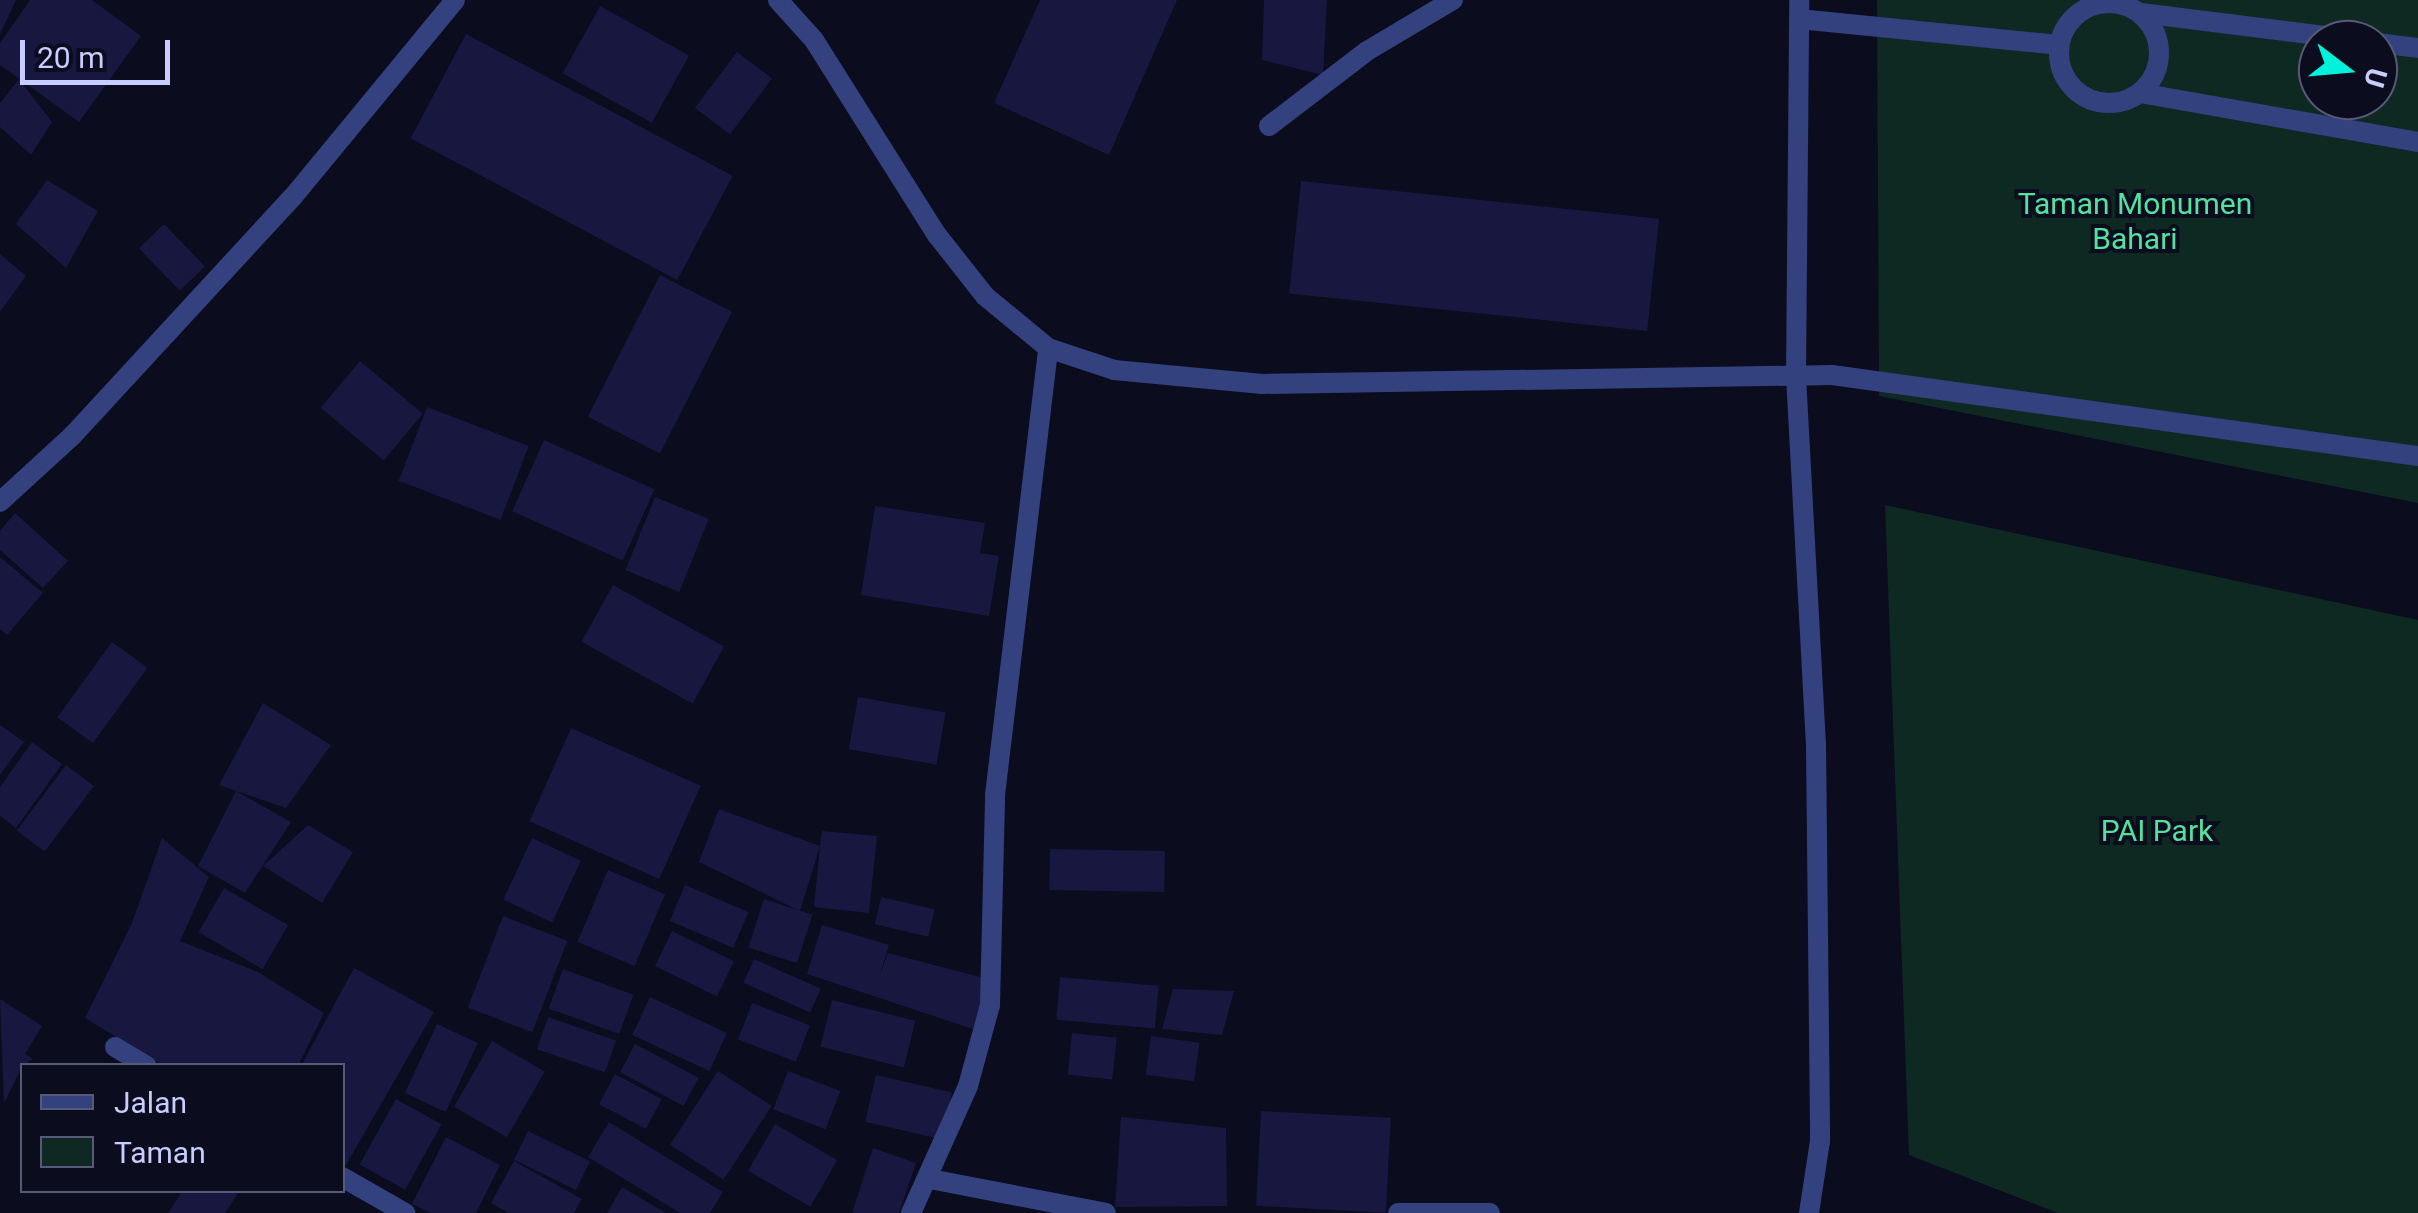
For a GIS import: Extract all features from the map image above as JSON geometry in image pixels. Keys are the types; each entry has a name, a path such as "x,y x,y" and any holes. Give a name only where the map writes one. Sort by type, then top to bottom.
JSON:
{"street":[{"path":"0,502 74,436 292,198 455,0"},
{"path":"778,0 866,115 937,235 986,296 1048,348 1114,370 1262,384 1796,376 1942,388 2418,456"},
{"path":"1270,126 1366,51 1453,0"},
{"path":"2141,13 2155,30 2159,52 2154,76 2140,93 2118,102 2094,102 2073,90 2060,70 2058,45 2067,23 2088,5 2116,2 2141,13 2298,33"},
{"path":"1809,1213 1820,1141 1820,1019 1816,745 1796,376 1799,10 2058,45"},
{"path":"2140,93 2418,142"},
{"path":"911,1213 930,1179 968,1086 990,1006 995,795 1048,348"},
{"path":"115,1047 142,1063"},
{"path":"930,1179 1106,1213"},
{"path":"345,1180 404,1213"},
{"path":"1398,1213 1490,1213"}],"green space":[{"name":"Taman Monumen Bahari","path":"1877,0 2418,0 2418,503 1879,396"},
{"name":"PAI Park","path":"1885,505 2418,620 2418,1213 2058,1213 1909,1155"}],"building":[{"path":"0,0 16,0 0,34"},
{"path":"30,0 92,0 141,36 79,122 0,65 0,43"},
{"path":"1040,0 1177,0 1109,155 994,103"},
{"path":"1264,0 1327,0 1323,75 1262,60"},
{"path":"600,6 689,55 652,123 563,73"},
{"path":"466,34 733,176 677,280 411,138"},
{"path":"737,52 772,78 730,134 695,108"},
{"path":"19,79 52,122 31,155 0,127 0,103"},
{"path":"47,180 98,211 66,268 16,224"},
{"path":"1301,181 1659,219 1647,331 1289,293"},
{"path":"164,224 205,266 180,291 139,248"},
{"path":"0,254 26,276 0,312"},
{"path":"660,275 732,312 660,453 588,417"},
{"path":"360,361 423,414 384,460 321,408"},
{"path":"427,407 529,446 500,520 399,481"},
{"path":"544,440 655,489 623,560 512,511"},
{"path":"655,497 709,519 679,592 625,570"},
{"path":"875,506 985,523 980,553 999,556 989,616 861,595"},
{"path":"15,513 68,561 43,588 0,550 0,531"},
{"path":"0,557 43,593 7,635 0,629"},
{"path":"613,585 724,647 693,703 581,642"},
{"path":"112,642 148,668 93,743 57,717"},
{"path":"858,697 946,712 936,765 849,749"},
{"path":"263,703 331,745 286,808 219,785"},
{"path":"0,725 24,742 0,775"},
{"path":"571,728 701,786 659,879 530,821"},
{"path":"32,742 62,764 16,828 0,816 0,787"},
{"path":"66,765 94,786 45,852 17,830"},
{"path":"236,791 291,822 245,893 198,866"},
{"path":"719,809 820,846 800,911 699,862"},
{"path":"308,825 353,852 322,903 263,866"},
{"path":"822,831 877,836 869,913 814,907"},
{"path":"162,838 209,877 180,941 258,972 324,1013 299,1063 159,1063 85,1018 132,923"},
{"path":"532,838 581,861 552,922 503,900"},
{"path":"1050,849 1165,851 1164,892 1049,890"},
{"path":"608,870 665,894 635,966 578,942"},
{"path":"685,885 749,912 733,948 670,921"},
{"path":"224,888 288,925 263,969 198,932"},
{"path":"881,897 935,909 928,937 875,924"},
{"path":"764,899 813,915 797,963 748,948"},
{"path":"503,916 567,941 532,1032 468,1007"},
{"path":"822,925 889,945 879,978 888,953 988,979 973,1029 807,974"},
{"path":"672,931 734,961 717,996 655,966"},
{"path":"754,959 821,989 810,1012 743,983"},
{"path":"354,968 434,1012 345,1167 345,1063 303,1063"},
{"path":"563,969 633,995 619,1034 549,1008"},
{"path":"1060,977 1159,986 1155,1028 1056,1020"},
{"path":"1173,989 1234,991 1222,1035 1162,1029"},
{"path":"650,997 727,1033 709,1071 632,1035"},
{"path":"0,999 42,1026 25,1054 33,1059 20,1063 4,1104"},
{"path":"832,1000 915,1021 904,1067 820,1047"},
{"path":"752,1003 810,1025 796,1062 738,1039"},
{"path":"548,1017 616,1040 605,1073 537,1049"},
{"path":"437,1024 478,1043 446,1112 405,1093"},
{"path":"1072,1033 1117,1038 1112,1079 1068,1075"},
{"path":"1151,1036 1200,1043 1194,1081 1146,1075"},
{"path":"492,1041 545,1072 507,1137 454,1107"},
{"path":"635,1044 699,1078 684,1106 620,1072"},
{"path":"718,1071 772,1106 724,1180 670,1145"},
{"path":"788,1071 840,1091 826,1129 773,1109"},
{"path":"615,1074 662,1099 646,1129 599,1104"},
{"path":"876,1075 952,1093 941,1139 865,1122"},
{"path":"396,1099 441,1124 405,1190 360,1165"},
{"path":"1261,1111 1391,1118 1386,1213 1256,1206"},
{"path":"1121,1117 1226,1128 1227,1206 1115,1207"},
{"path":"609,1122 723,1192 710,1213 680,1213 588,1157"},
{"path":"775,1124 837,1160 810,1207 748,1171"},
{"path":"528,1131 590,1161 576,1190 514,1160"},
{"path":"446,1137 500,1165 476,1213 431,1213 412,1204"},
{"path":"873,1148 916,1163 899,1213 852,1213"},
{"path":"514,1161 582,1199 574,1213 509,1213 491,1203"},
{"path":"622,1187 666,1213 607,1213"},
{"path":"181,1193 238,1193 225,1213 168,1213"}]}
